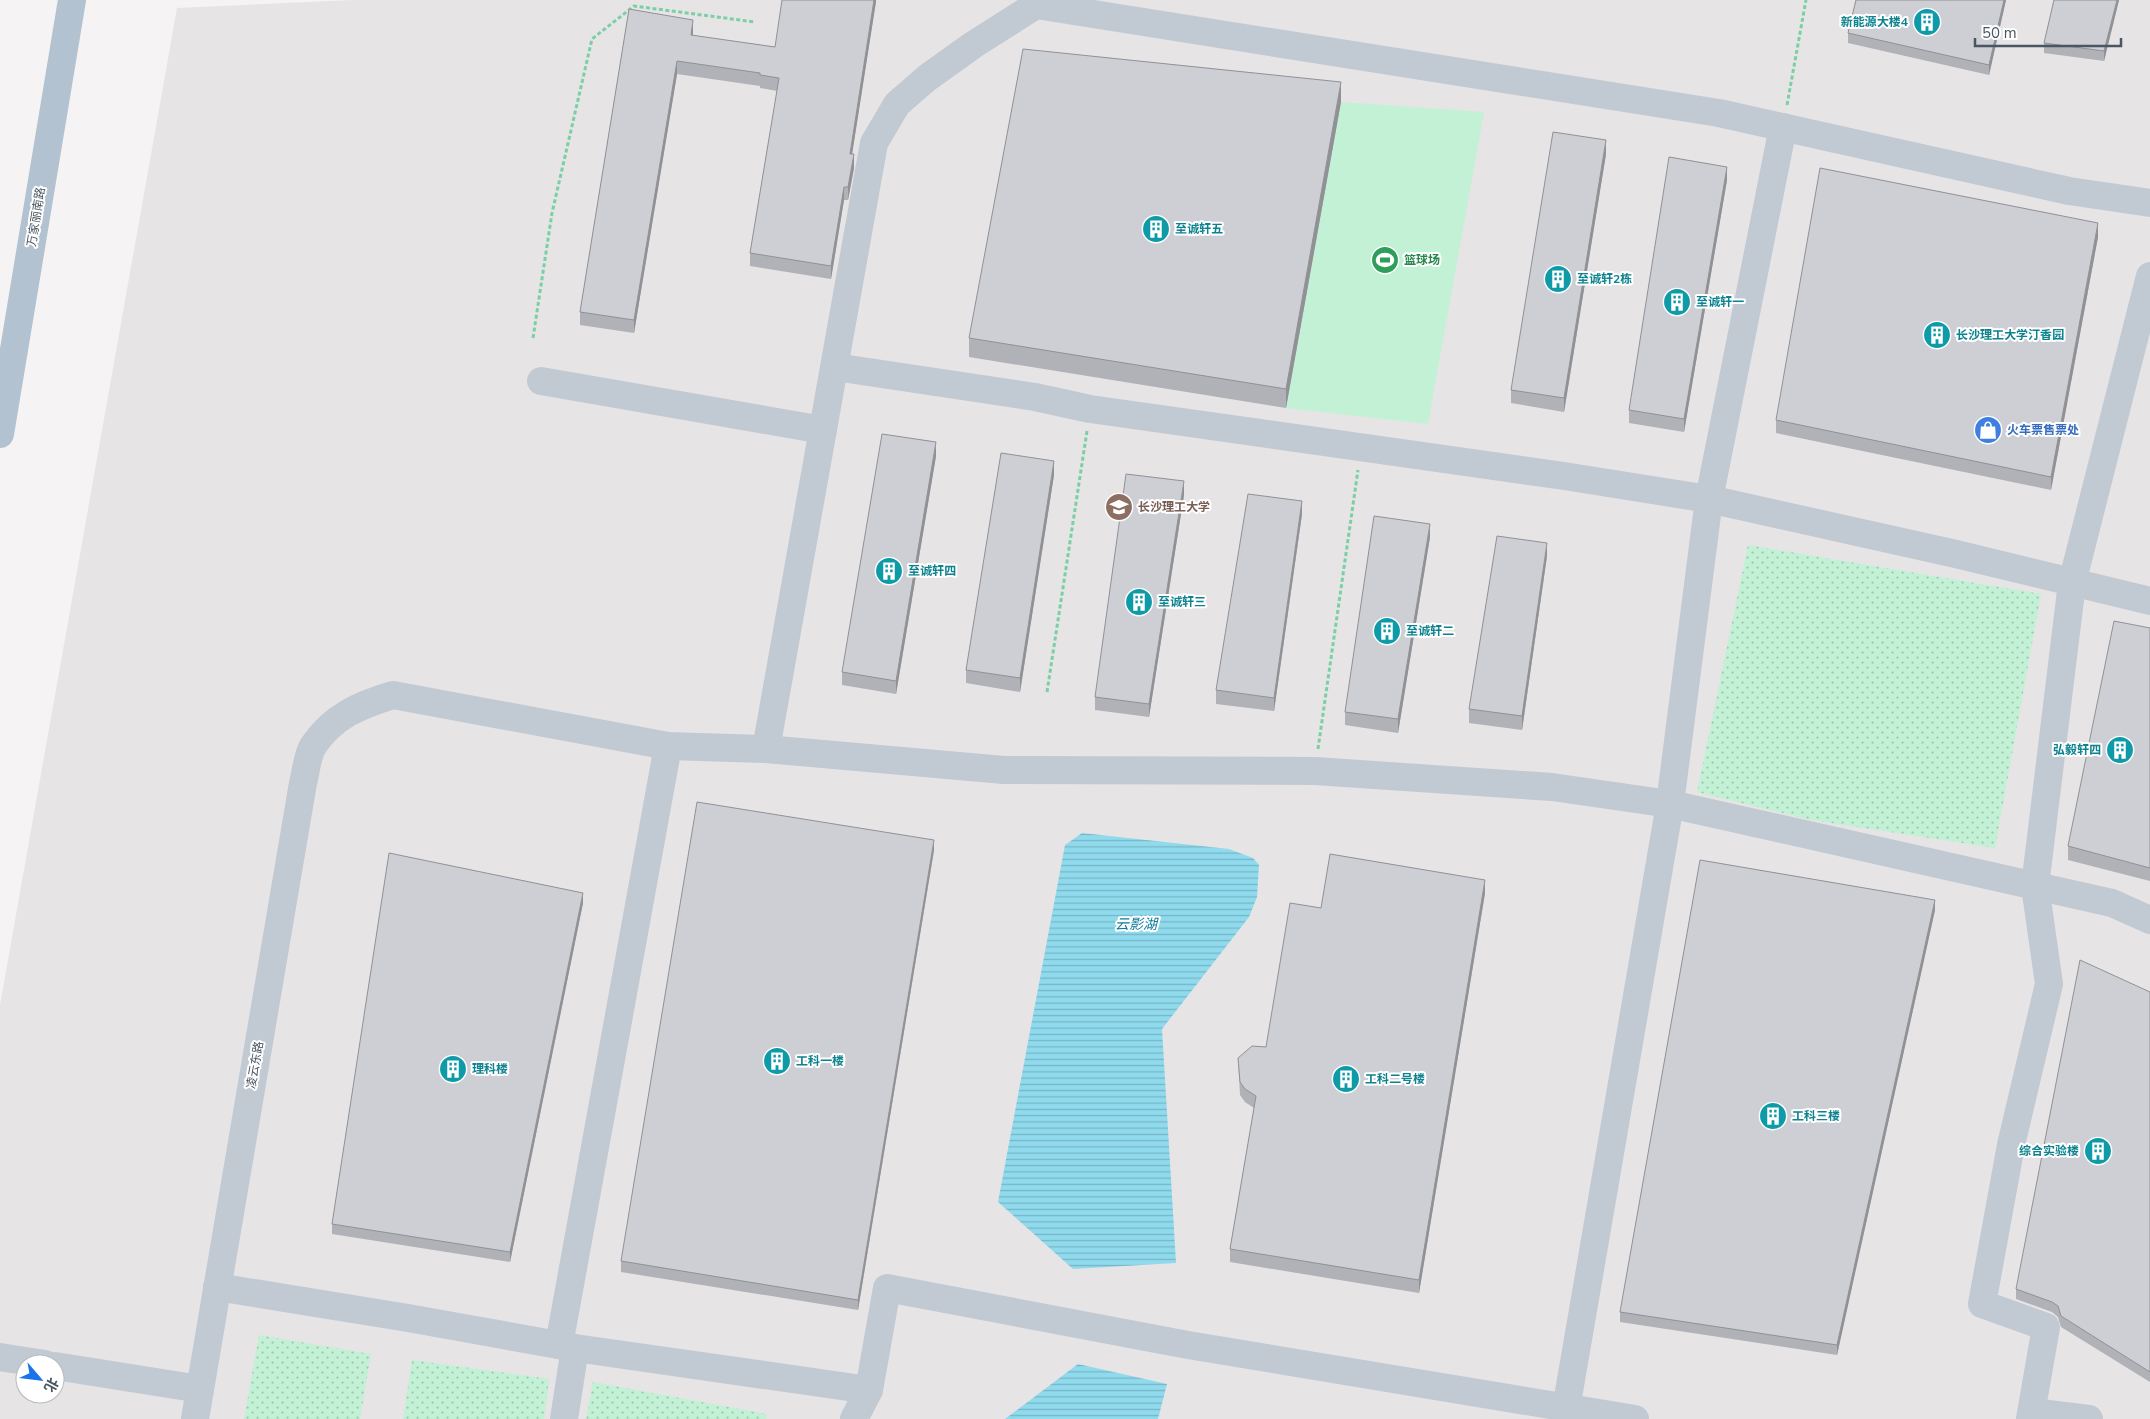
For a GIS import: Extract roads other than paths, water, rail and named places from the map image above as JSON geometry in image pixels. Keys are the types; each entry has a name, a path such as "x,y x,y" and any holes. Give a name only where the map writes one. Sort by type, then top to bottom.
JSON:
{"main road":[{"name":"万家丽南路","path":"0,434 72,0"}],"street":[{"path":"766,750 874,143 897,104 927,78 1036,5 1719,113 2069,191 2150,203"},
{"path":"1566,1408 1670,804 1709,499 1783,126"},
{"path":"2089,1419 2031,1415 2046,1328 1982,1304 2011,1145 2048,984 2036,886 2072,583 2150,276"},
{"path":"835,367 1035,397 1090,409 1564,476 1709,499 1956,554 2150,601"},
{"path":"541,381 823,430"},
{"name":"凌云东路","path":"195,1419 303,784 312,747 335,720 361,704 393,695 668,746 766,750 1004,770 1314,771 1552,787 1670,804 2112,903 2150,920"},
{"path":"564,1419 567,1346 668,746"},
{"path":"217,1287 567,1346 869,1390"},
{"path":"854,1419 869,1390 887,1288 1188,1345 1635,1419"},
{"path":"0,1357 15,1359"},
{"path":"65,1368 200,1389"}],"water":[{"name":"云影湖","path":"1082,833 1229,849 1253,858 1259,865 1257,897 1249,917 1162,1029 1176,1263 1073,1269 998,1202 1065,845"},
{"path":"1078,1364 1167,1384 1158,1419 1005,1419"}],"place":[{"name":"新能源大楼4","path":"1927,22"},
{"name":"至诚轩五","path":"1156,229"},
{"name":"篮球场","path":"1385,260"},
{"name":"至诚轩2栋","path":"1558,279"},
{"name":"至诚轩一","path":"1677,302"},
{"name":"长沙理工大学汀香园","path":"1937,335"},
{"name":"火车票售票处","path":"1988,430"},
{"name":"长沙理工大学","path":"1119,507"},
{"name":"至诚轩四","path":"889,571"},
{"name":"至诚轩三","path":"1139,602"},
{"name":"至诚轩二","path":"1387,631"},
{"name":"弘毅轩四","path":"2120,750"},
{"name":"工科一楼","path":"777,1061"},
{"name":"理科楼","path":"453,1069"},
{"name":"工科二号楼","path":"1346,1079"},
{"name":"工科三楼","path":"1773,1116"},
{"name":"综合实验楼","path":"2098,1151"}]}
